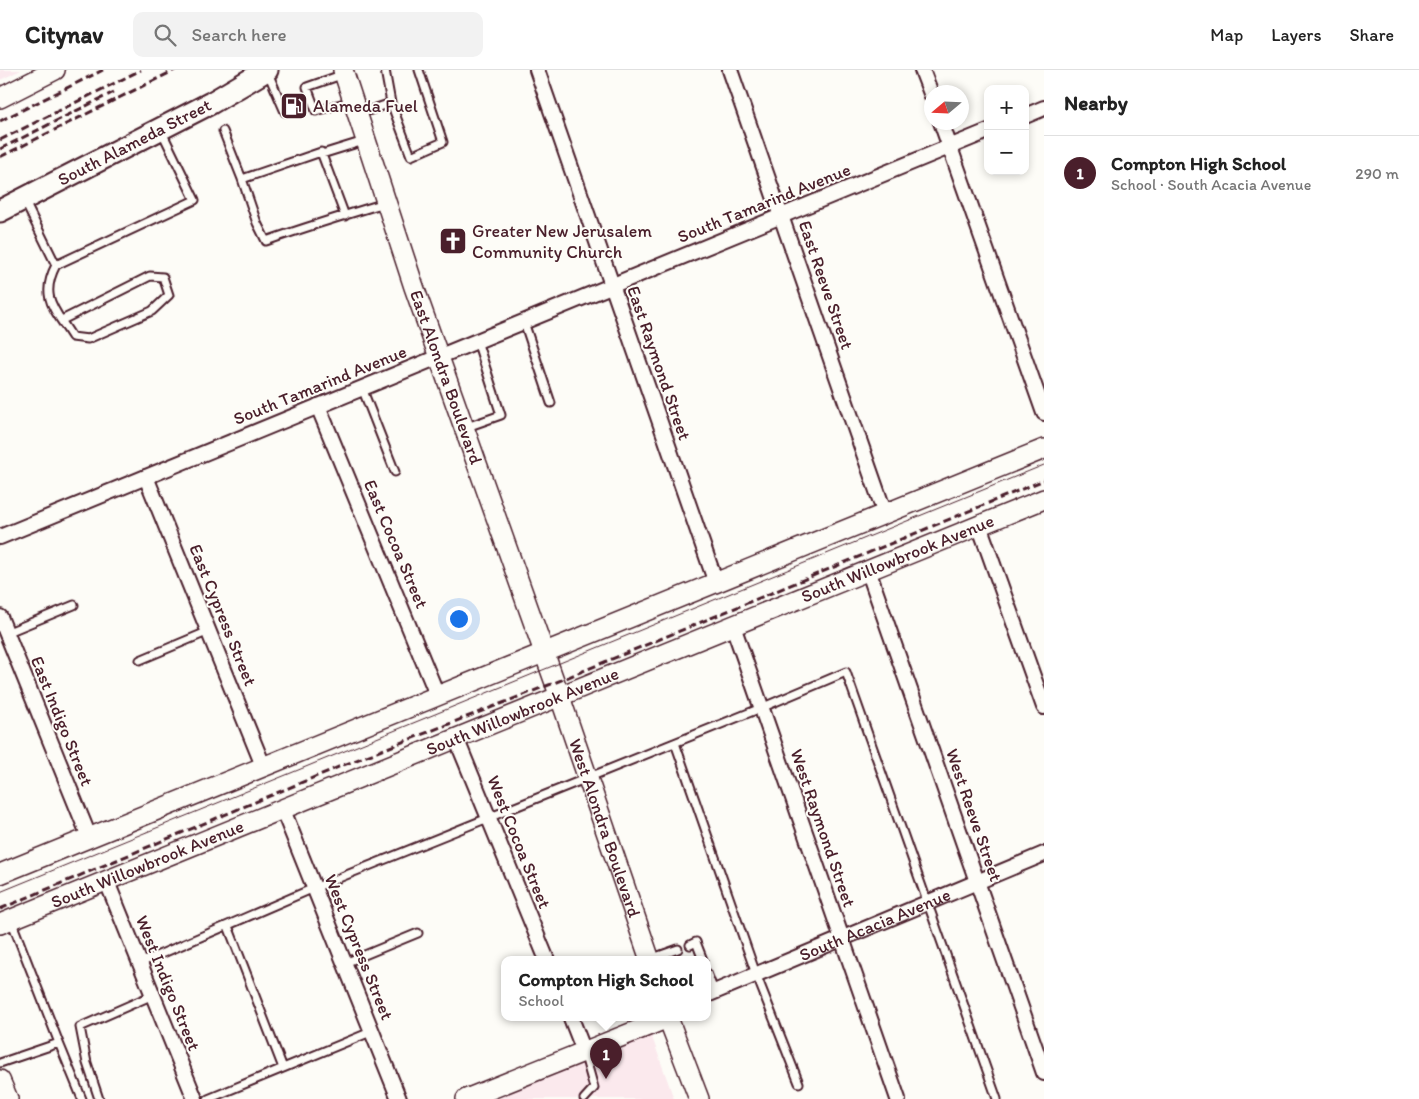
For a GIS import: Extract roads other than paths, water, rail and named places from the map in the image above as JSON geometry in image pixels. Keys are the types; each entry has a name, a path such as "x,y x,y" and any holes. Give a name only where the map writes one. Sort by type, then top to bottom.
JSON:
{"main road":[{"name":"South Alameda Street","path":"0,211 160,129 267,70"}],"street":[{"path":"0,98 55,70"},
{"name":"East Raymond Street","path":"537,70 716,584"},
{"name":"East Reeve Street","path":"730,70 885,514"},
{"path":"922,70 928,85"},
{"name":"East Alondra Boulevard","path":"343,72 364,141 438,357 557,690"},
{"path":"1029,114 1044,108"},
{"path":"944,130 1044,413"},
{"name":"South Tamarind Avenue","path":"0,537 984,134"},
{"name":"East Cocoa Street","path":"318,406 438,697"},
{"path":"0,874 90,840 543,652 716,584 1044,449"},
{"name":"East Cypress Street","path":"146,477 264,768"},
{"name":"South Willowbrook Avenue","path":"6,922 456,738 557,690 733,626 1044,499"},
{"path":"979,525 1044,707"},
{"name":"West Reeve Street","path":"868,570 1044,1073"},
{"name":"East Indigo Street","path":"0,617 90,840"},
{"name":"West Raymond Street","path":"733,626 898,1099"},
{"name":"West Alondra Boulevard","path":"557,690 649,956"},
{"name":"West Cocoa Street","path":"456,738 545,956"},
{"name":"West Cypress Street","path":"282,810 399,1099"},
{"name":"South Acacia Avenue","path":"711,993 1044,854"},
{"name":"West Indigo Street","path":"107,882 195,1099"},
{"path":"572,1021 584,1050"},
{"path":"466,1099 660,1021"},
{"path":"669,1021 699,1099"},
{"path":"0,1080 8,1099"}],"lane":[{"path":"267,70 285,112"},
{"path":"385,70 391,103 411,156 443,142 419,70"},
{"path":"343,72 307,87 316,111 391,103"},
{"path":"62,320 150,276 163,276 169,295 152,311 88,339 72,337 50,304 48,281 56,265 195,200 160,129"},
{"path":"223,131 242,178 256,223 266,241 385,202"},
{"path":"242,178 321,152 322,154 364,141"},
{"path":"322,154 345,216"},
{"path":"23,199 56,265"},
{"path":"524,322 551,403"},
{"path":"464,428 501,415 477,341"},
{"path":"362,388 395,472"},
{"path":"6,633 74,605"},
{"path":"140,660 209,631"},
{"path":"140,963 314,888 762,708 846,672 997,1099"},
{"path":"675,743 756,974 799,1083"},
{"path":"6,922 82,1099"},
{"path":"228,926 283,1068"},
{"path":"345,963 418,933"},
{"path":"690,945 696,942 701,956"},
{"path":"660,956 678,949"},
{"path":"99,1099 87,1063 80,1027 153,995"},
{"path":"208,1099 373,1031"},
{"path":"0,1064 59,1043"},
{"path":"584,1050 594,1088 584,1099"}],"tram line":[{"path":"0,892 1044,465"}],"railway":[{"path":"0,121 103,70"},
{"path":"0,140 141,70"},
{"path":"0,157 175,70"},
{"path":"0,149 114,92"},
{"path":"0,909 341,766 554,683 1044,480"}],"place":[{"name":"Alameda Fuel","path":"294,106"},
{"name":"Greater New Jerusalem Community Church","path":"453,241"},
{"name":"Compton High School","path":"606,1079"}]}
